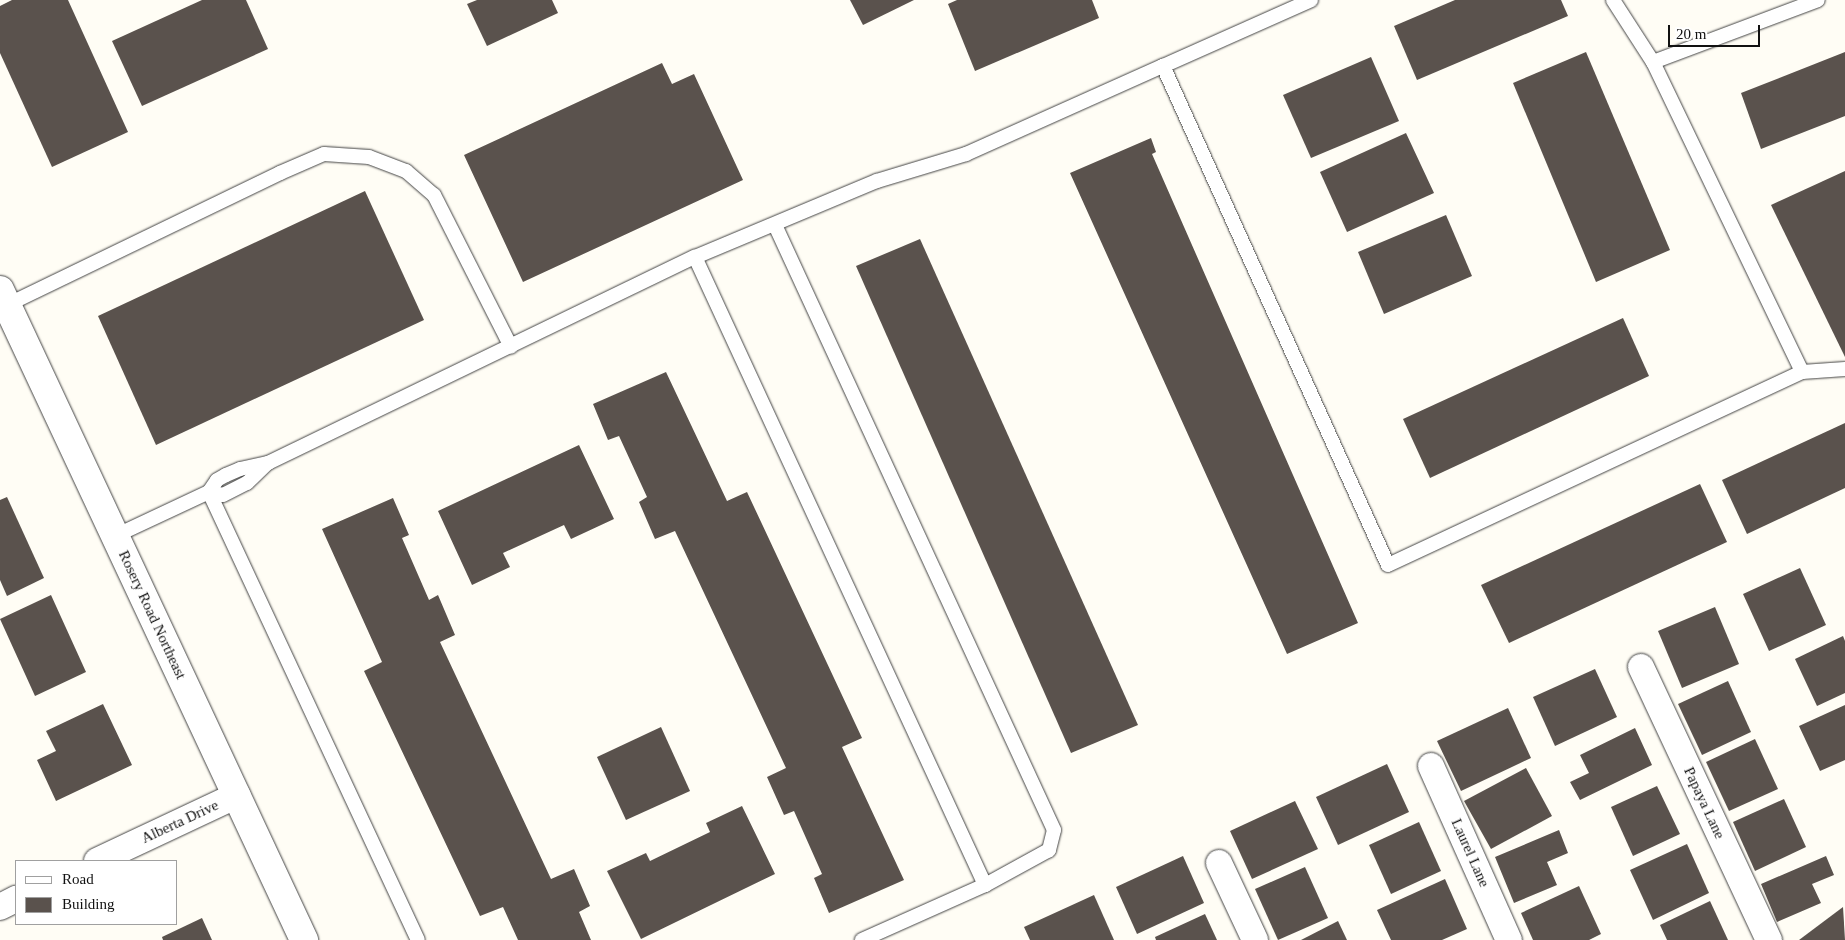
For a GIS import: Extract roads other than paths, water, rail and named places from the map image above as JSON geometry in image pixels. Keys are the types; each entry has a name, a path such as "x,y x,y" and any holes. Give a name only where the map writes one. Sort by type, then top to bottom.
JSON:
{"street":[{"name":"Rosery Road Northeast","path":"3,297 304,940"},
{"name":"Papaya Lane","path":"1641,667 1769,940"},
{"name":"Laurel Lane","path":"1431,766 1509,940"},
{"name":"Alberta Drive","path":"99,860 237,795"},
{"path":"1219,863 1255,940"},
{"path":"0,907 15,900"}],"lane":[{"path":"115,536 209,492 223,495 240,487 268,463 696,257 877,181 966,154 1311,0"},
{"path":"1613,0 1653,62 1802,372"},
{"path":"1653,62 1818,0"},
{"path":"1163,66 1388,564 1802,372 1845,369"},
{"path":"3,297 324,154 370,157 406,171 434,195 511,347"},
{"path":"775,225 1054,830 1049,850 985,884 862,940"},
{"path":"696,257 985,884"},
{"path":"209,492 418,940"}]}
